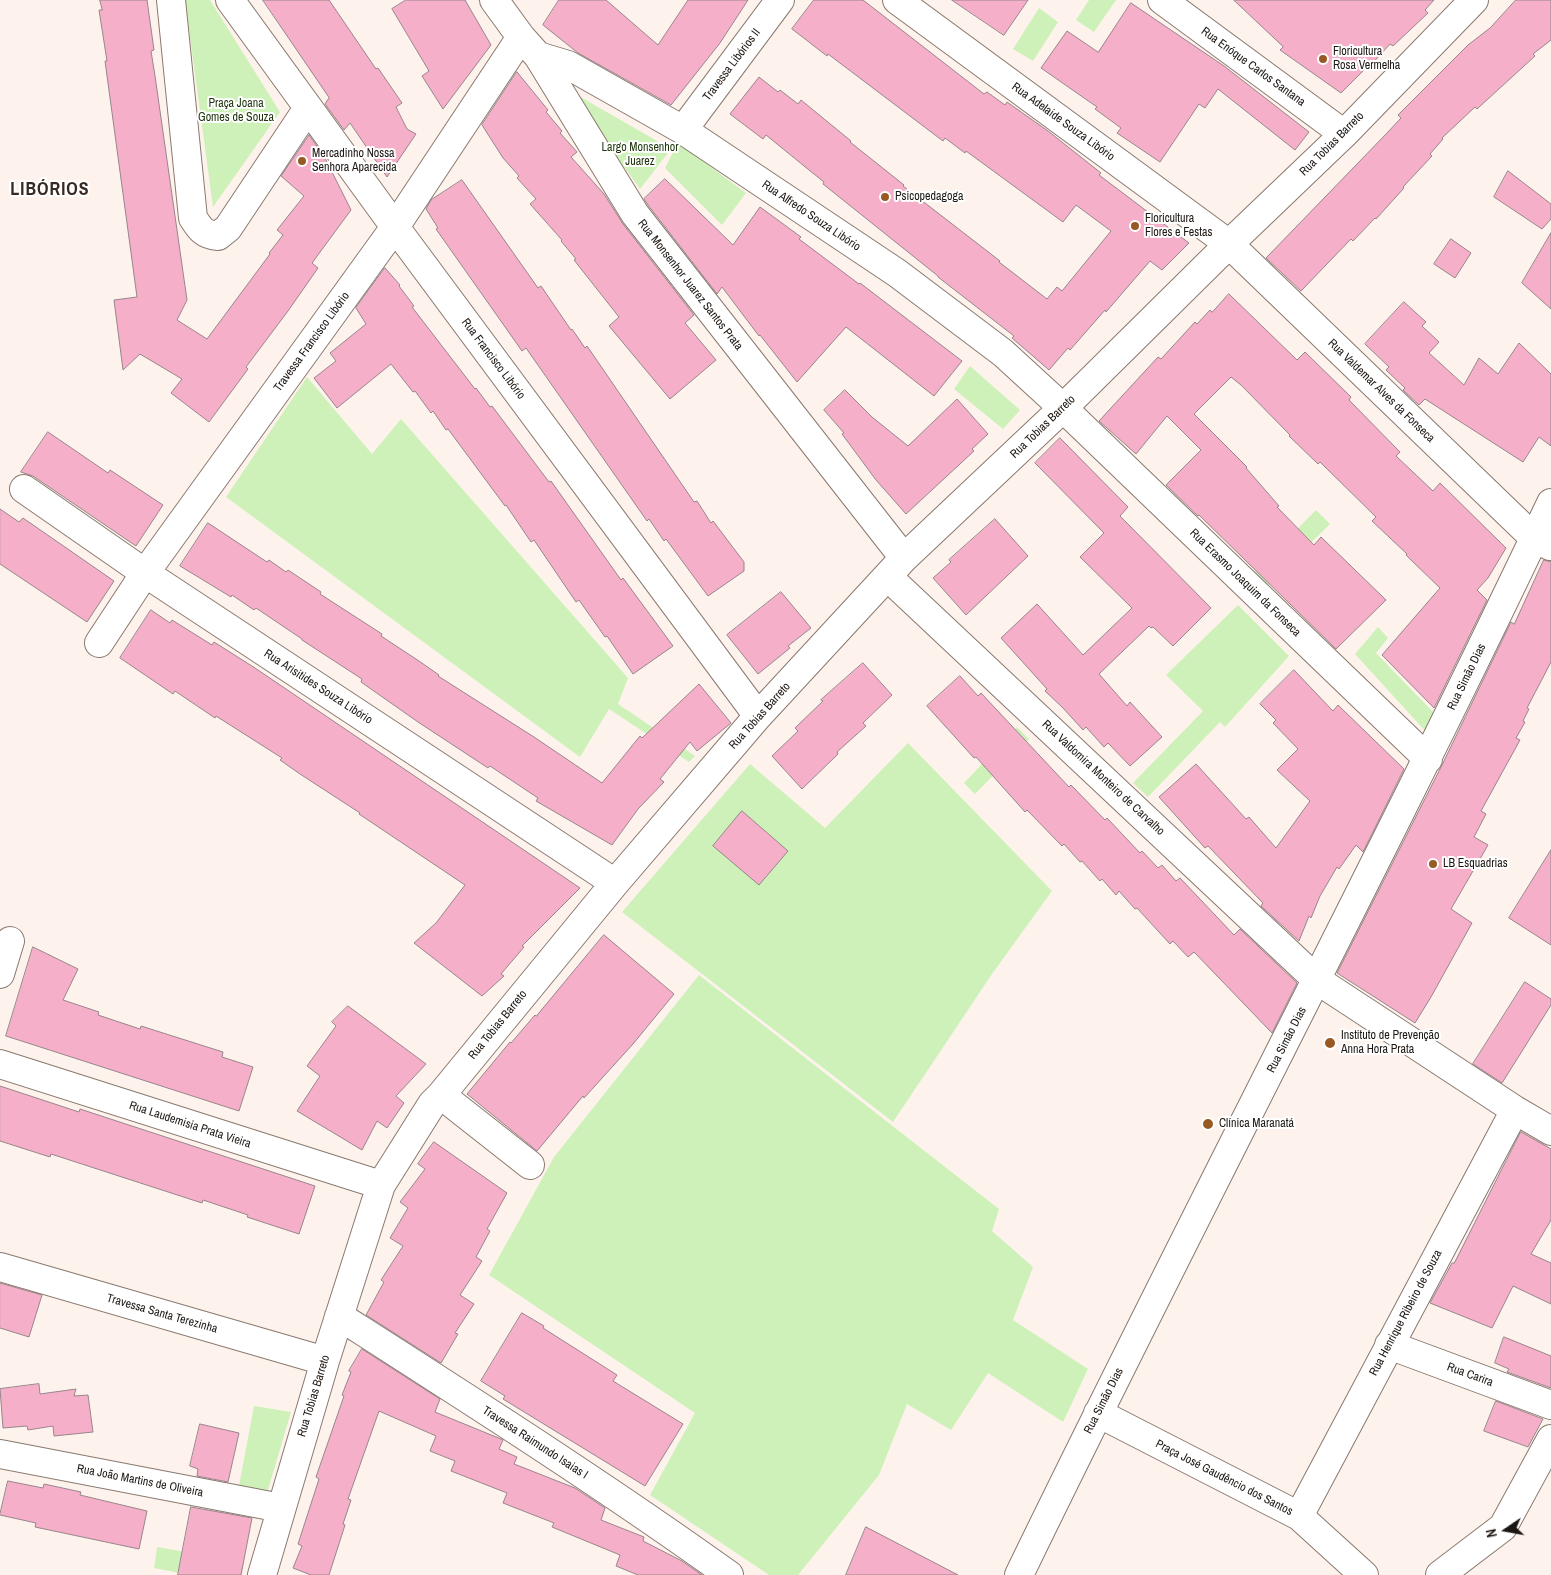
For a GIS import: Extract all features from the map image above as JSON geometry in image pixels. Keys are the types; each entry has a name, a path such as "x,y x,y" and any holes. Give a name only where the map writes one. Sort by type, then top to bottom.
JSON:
{"street":[{"path":"171,0 193,218 199,228 209,235 218,236 228,228 308,108"},
{"name":"Rua Francisco Libório","path":"230,0 395,227 758,716"},
{"name":"Rua Monsenhor Juarez Santos Prata","path":"494,0 529,46 635,214 896,567"},
{"name":"Travessa Libórios II","path":"683,130 780,0"},
{"name":"Rua Adelaide Souza Libório","path":"897,0 1229,244"},
{"name":"Rua Enóque Carlos Santana","path":"1162,0 1344,134"},
{"name":"Rua Tobias Barreto","path":"262,1575 325,1361 381,1185 432,1104 615,883 758,716 896,567 1063,408 1229,244 1344,134 1474,0"},
{"name":"Rua Alfredo Souza Libório","path":"529,46 568,65 683,130 897,273 1003,353 1063,408"},
{"name":"Travessa Francisco Libório","path":"99,643 145,573 395,227 529,46"},
{"name":"Rua Valdemar Alves da Fonseca","path":"1229,244 1543,542"},
{"name":"Rua Erasmo Joaquim da Fonseca","path":"1063,408 1428,759"},
{"name":"Rua Arisitides Souza Libório","path":"24,489 145,573 615,883"},
{"name":"Rua Simão Dias","path":"1019,1575 1098,1413 1428,759 1543,542 1551,503"},
{"name":"Rua Valdomira Monteiro de Carvalho","path":"896,567 1318,980 1515,1110 1551,1131"},
{"path":"0,974 10,941"},
{"name":"Rua Laudemisia Prata Vieira","path":"0,1064 381,1185"},
{"path":"441,1095 530,1165"},
{"name":"Rua Henrique Ribeiro de Souza","path":"1299,1516 1515,1110"},
{"name":"Travessa Santa Terezinha","path":"0,1267 325,1361"},
{"name":"Travessa Raimundo Isaias I","path":"339,1316 523,1434 666,1530 729,1575"},
{"name":"Rua Carira","path":"1389,1345 1551,1405"},
{"name":"Praça José Gaudêncio dos Santos","path":"1098,1413 1299,1516 1364,1575"},
{"path":"1440,1575 1503,1526 1551,1439"},
{"name":"Rua João Martins de Oliveira","path":"0,1454 281,1508"}],"green space":[{"name":"Praça Joana Gomes de Souza","path":"185,0 210,0 280,112 213,207"},
{"path":"1089,0 1116,0 1094,32 1076,20"},
{"path":"1039,8 1058,22 1033,61 1013,49"},
{"name":"Largo Monsenhor Juarez","path":"570,91 671,149 640,189"},
{"path":"678,143 746,193 722,225 665,168"},
{"path":"970,366 1020,410 1003,429 954,389"},
{"path":"307,377 372,454 401,419 628,678 618,704 695,756 689,762 609,709 580,757 226,497"},
{"path":"1316,510 1330,524 1264,589 1252,575"},
{"path":"1238,605 1289,656 1225,727 1220,722 1148,797 1133,783 1203,711 1166,675"},
{"path":"1378,627 1388,638 1376,653 1434,713 1427,733 1355,654"},
{"path":"1017,727 1029,739 975,794 964,783"},
{"path":"908,743 1052,891 992,974 893,1122 622,912 750,764 825,828"},
{"path":"699,975 999,1209 992,1231 1033,1267 1013,1320 1088,1369 1063,1422 988,1373 951,1430 907,1404 879,1475 798,1575 769,1575 650,1495 695,1413 489,1275 554,1157"},
{"path":"254,1406 291,1412 267,1493 239,1486"},
{"path":"157,1547 244,1562 241,1575 190,1575 154,1568"}],"building":[{"path":"100,0 147,0 154,50 151,51 187,300 177,320 207,339 270,254 283,235 277,230 304,196 281,176 309,135 324,156 351,210 312,263 318,268 246,367 248,369 209,422 171,393 182,379 140,354 123,370 114,300 137,297 105,61 107,61 99,10 102,10"},
{"path":"263,0 329,0 376,69 378,68 402,103 396,107 407,129 416,134 387,177 350,123 344,130 325,104 329,98"},
{"path":"406,0 465,0 491,45 443,109 422,76 429,71 392,9"},
{"path":"559,0 606,0 658,45 688,0 748,0 720,43 671,105 578,53 543,25"},
{"path":"814,0 863,0 984,94 987,92 1005,105 1007,102 1048,131 1101,173 1099,175 1189,243 1162,270 1150,261 1106,312 1105,310 1070,350 1068,348 1049,370 1012,338 1014,336 823,184 824,182 766,135 763,139 730,114 759,77 778,92 780,90 798,104 801,100 903,186 1047,299 1057,287 1062,291 1111,231 1076,205 1063,222 966,151 965,153 945,138 943,141 792,29"},
{"path":"952,0 1028,0 1004,35"},
{"path":"1234,0 1434,0 1425,10 1428,13 1393,46 1390,44 1341,93 1280,50 1283,47"},
{"path":"1516,0 1551,0 1551,40 1533,54 1535,56 1477,109 1475,107 1442,138 1430,154 1432,156 1376,219 1353,241 1351,239 1301,291 1266,258 1401,118 1398,115 1468,45 1490,28"},
{"path":"1131,3 1224,66 1309,132 1295,150 1218,89 1205,108 1199,104 1160,162 1117,133 1121,128 1095,109 1097,107 1041,68 1067,31 1098,52"},
{"path":"517,72 548,110 546,112 562,131 560,133 577,152 571,157 604,194 623,224 694,315 685,323 716,360 670,399 609,326 619,317 574,260 576,259 562,240 530,204 536,199 517,178 519,176 503,158 482,125"},
{"path":"1508,171 1551,204 1551,219 1542,229 1494,197"},
{"path":"665,179 733,245 760,207 801,237 799,239 962,361 934,396 846,327 797,382 722,287 717,294 644,199"},
{"path":"462,180 538,288 541,286 571,330 585,348 587,346 694,502 697,501 711,523 713,521 744,562 744,571 708,596 666,539 664,541 649,519 647,521 526,348 522,351 436,229 438,228 426,209 431,200"},
{"path":"1551,233 1551,309 1522,283"},
{"path":"1451,239 1471,253 1455,278 1434,264"},
{"path":"385,268 400,285 414,306 412,307 475,389 490,407 492,406 549,482 551,481 621,580 623,578 673,646 633,674 607,636 605,637 579,600 576,602 534,540 531,542 506,505 448,429 446,430 433,411 431,413 415,391 413,392 391,364 337,408 314,378 336,361 330,353 366,324 356,308"},
{"path":"1229,294 1297,360 1305,352 1351,397 1349,400 1400,452 1396,456 1433,491 1440,483 1506,548 1488,578 1477,590 1487,600 1434,708 1382,655 1440,588 1372,521 1376,517 1320,462 1318,464 1289,436 1241,385 1231,377 1194,414 1247,467 1279,506 1277,507 1314,545 1321,537 1386,600 1336,649 1166,485 1201,450 1167,416 1136,454 1099,421 1158,357 1161,359 1195,322 1197,324 1210,310 1212,312"},
{"path":"1404,302 1426,322 1422,326 1439,342 1429,353 1464,385 1479,358 1498,374 1519,343 1551,374 1551,446 1539,437 1523,462 1425,399 1419,405 1403,390 1405,388 1386,370 1389,367 1365,344"},
{"path":"845,390 872,417 908,446 957,399 988,434 972,449 974,451 906,514 876,480 842,434 844,433 824,410"},
{"path":"48,432 108,473 110,470 163,505 136,546 33,476 21,472"},
{"path":"1060,438 1128,507 1120,516 1211,608 1173,646 1153,627 1149,626 1099,674 1127,706 1130,702 1162,737 1130,766 1108,743 1104,747 1086,727 1083,730 1045,691 1047,689 1001,638 1037,604 1083,655 1132,608 1080,557 1104,533 1035,463"},
{"path":"0,509 19,522 23,518 114,581 87,622 0,564"},
{"path":"995,519 1028,556 966,615 933,578 951,562 949,560"},
{"path":"208,523 267,562 269,560 286,572 288,570 321,592 320,594 382,634 381,636 438,676 602,783 640,736 642,738 699,684 731,723 697,751 690,742 660,779 664,782 638,809 612,845 536,801 538,798 418,722 361,682 362,679 256,608 254,610 232,595 231,597 180,566"},
{"path":"1544,560 1551,562 1551,662 1527,708 1529,709 1523,721 1525,722 1516,738 1520,740 1481,811 1486,814 1474,837 1488,845 1451,909 1472,923 1415,1023 1337,973 1443,763 1511,622 1514,624"},
{"path":"781,592 811,628 758,674 727,635"},
{"path":"151,610 170,623 172,620 212,645 214,642 255,668 580,888 522,946 524,947 501,974 504,976 482,996 414,943 436,923 465,885 300,774 280,760 282,758 216,716 215,718 175,691 173,694 120,658"},
{"path":"863,663 892,695 863,723 866,726 837,752 838,754 802,789 772,756 798,731 795,728 823,701 821,700"},
{"path":"1294,670 1333,711 1338,705 1404,769 1363,852 1356,845 1339,869 1337,867 1320,896 1311,918 1309,916 1299,941 1261,906 1263,903 1208,846 1205,848 1159,797 1196,764 1246,819 1249,817 1276,848 1310,801 1277,770 1298,749 1273,723 1276,720 1260,704"},
{"path":"960,676 978,696 981,693 1069,787 1071,785 1105,820 1107,818 1140,853 1142,851 1158,868 1162,865 1176,881 1180,878 1234,935 1240,929 1297,983 1272,1033 1194,952 1188,957 1173,941 1170,944 1119,891 1116,895 1102,879 1100,881 1082,861 1080,862 1064,844 1062,846 1027,810 1025,812 927,706"},
{"path":"742,811 788,851 759,885 713,846"},
{"path":"1551,850 1551,945 1509,918"},
{"path":"604,935 674,994 633,1044 584,1098 583,1096 537,1151 467,1094"},
{"path":"33,947 78,969 63,1000 99,1012 98,1015 140,1029 141,1026 223,1052 222,1057 253,1067 239,1111 6,1036"},
{"path":"1525,982 1551,999 1551,1005 1502,1083 1473,1064"},
{"path":"348,1006 426,1064 396,1096 404,1103 387,1128 377,1121 362,1150 297,1111 320,1076 307,1066 336,1026 332,1022"},
{"path":"0,1086 79,1112 80,1109 315,1186 299,1234 203,1200 202,1203 51,1154 50,1157 0,1141"},
{"path":"1521,1132 1551,1149 1551,1220 1531,1254 1551,1263 1551,1304 1513,1286 1492,1328 1430,1303 1452,1263 1454,1263"},
{"path":"434,1142 507,1193 487,1229 490,1231 476,1257 482,1261 460,1295 474,1304 455,1333 458,1334 441,1363 366,1315 384,1282 381,1280 403,1246 390,1238 408,1208 400,1202 425,1169 418,1164"},
{"path":"0,1283 42,1295 29,1337 0,1328"},
{"path":"522,1313 617,1375 613,1381 683,1424 645,1486 503,1399 505,1396 481,1381"},
{"path":"1504,1337 1551,1356 1551,1388 1507,1372 1509,1369 1495,1363"},
{"path":"362,1349 440,1399 435,1412 503,1440 499,1449 517,1457 514,1464 575,1488 605,1508 601,1520 644,1537 643,1541 682,1561 702,1575 638,1575 616,1566 620,1555 552,1527 554,1523 503,1503 507,1493 451,1471 455,1461 430,1451 436,1436 379,1411 348,1499 351,1500 343,1524 345,1525 329,1575 311,1575 293,1568 302,1546 298,1544 319,1479 316,1477 344,1396 342,1395 351,1372 349,1371"},
{"path":"39,1384 40,1394 76,1389 74,1396 88,1395 93,1432 54,1436 53,1426 28,1430 27,1426 3,1428 0,1389"},
{"path":"1496,1401 1543,1419 1528,1447 1484,1431"},
{"path":"200,1424 239,1433 228,1482 197,1476 198,1469 190,1466"},
{"path":"8,1481 43,1488 44,1484 81,1492 80,1495 147,1511 139,1549 35,1527 36,1523 0,1515"},
{"path":"191,1507 252,1518 241,1575 178,1575"},
{"path":"866,1527 958,1575 846,1575"}],"place":[{"name":"Floricultura Rosa Vermelha","path":"1323,59"},
{"name":"Mercadinho Nossa Senhora Aparecida","path":"302,161"},
{"name":"Psicopedagoga","path":"885,197"},
{"name":"Floricultura Flores e Festas","path":"1135,226"},
{"name":"LB Esquadrias","path":"1433,864"},
{"name":"Instituto de Prevenção Anna Hora Prata","path":"1330,1043"},
{"name":"Clínica Maranatá","path":"1208,1124"}],"district":[{"name":"LIBÓRIOS","path":"50,190"}]}
